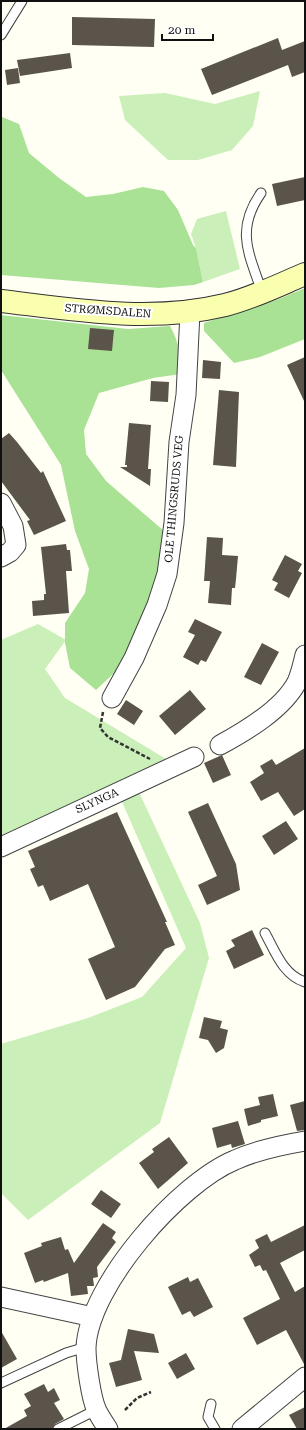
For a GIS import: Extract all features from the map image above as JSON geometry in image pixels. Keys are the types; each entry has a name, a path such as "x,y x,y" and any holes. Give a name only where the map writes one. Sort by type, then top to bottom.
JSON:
{"main road":[{"name":"STRØMSDALEN","path":"1,301 118,314 158,315 190,312 227,304 262,292 305,274"}],"street":[{"name":"OLE THINGSRUDS VEG","path":"112,698 137,652 157,605 167,574 174,523 179,442 186,395 190,312"},
{"path":"1,503 13,526 16,545 10,552 1,557"},
{"path":"220,745 261,720 288,694 301,685 305,654"},
{"name":"SLYNGA","path":"1,847 194,757"},
{"path":"108,1429 96,1410 87,1366 86,1347 94,1316 102,1298 120,1266 154,1224 200,1180 234,1160 279,1145 305,1141"},
{"path":"1,1297 94,1316"},
{"path":"242,1429 305,1377"}],"lane":[{"path":"1,35 22,1"},
{"path":"261,193 253,205 246,226 249,252 262,292"},
{"path":"265,933 287,971 293,977 305,982"},
{"path":"1,1383 66,1353 86,1347"},
{"path":"211,1404 208,1417 215,1429"},
{"path":"58,1429 96,1410"}],"path":[{"path":"112,698 103,712 100,728 108,737 168,768"},
{"path":"125,1410 137,1398 151,1392"}],"green space":[{"path":"260,91 253,126 232,150 198,160 168,160 125,120 119,96 165,93 215,104"},
{"path":"2,117 19,124 29,153 59,178 86,197 113,194 143,187 164,191 178,210 193,245 196,248 203,282 194,285 159,288 1,275"},
{"path":"226,211 240,269 203,282 196,248 191,234 197,219"},
{"path":"305,288 305,339 260,357 234,363 204,331 204,323 279,299"},
{"path":"1,315 128,329 170,326 177,343 180,355 181,374 153,378 99,393 84,430 86,454 106,481 164,531 168,566 128,660 96,690 70,668 65,643 65,623 85,593 89,569 75,531 61,465 1,370"},
{"path":"38,624 66,640 45,669 65,698 166,759 131,775 200,923 209,958 160,1123 28,1220 1,1193 1,1044 88,1018 142,997 186,948 116,788 1,836 1,640"}],"building":[{"path":"72,17 155,19 154,47 72,45"},
{"path":"278,38 282,50 305,41 305,72 292,77 288,65 212,95 201,69"},
{"path":"70,53 72,68 20,76 17,60"},
{"path":"18,68 20,83 7,85 5,70"},
{"path":"305,177 305,200 277,206 272,184"},
{"path":"90,328 114,330 112,351 88,349"},
{"path":"305,357 305,403 287,365"},
{"path":"203,360 221,362 220,379 202,378"},
{"path":"151,381 169,382 168,402 150,401"},
{"path":"219,390 239,392 236,467 213,465"},
{"path":"129,423 151,425 148,469 151,469 150,486 120,467 127,467 127,465 125,465"},
{"path":"9,433 41,473 43,471 66,521 34,535 27,521 30,520 1,481 1,439"},
{"path":"207,537 223,538 222,555 238,556 235,588 232,588 231,605 208,603 210,581 204,581"},
{"path":"66,544 67,550 70,550 72,571 66,571 69,613 33,616 32,601 44,600 44,594 46,594 41,547"},
{"path":"285,555 302,564 298,571 302,573 289,598 274,590 278,583 272,580"},
{"path":"195,619 222,632 206,662 201,660 198,665 183,657 195,635 188,632"},
{"path":"262,643 279,652 261,685 244,677"},
{"path":"190,690 206,709 175,735 159,716"},
{"path":"126,700 143,711 134,725 117,714"},
{"path":"305,748 305,809 294,816 278,792 261,801 250,782 264,773 260,766 272,759 276,765"},
{"path":"222,755 231,775 213,783 204,763"},
{"path":"208,803 236,864 240,890 207,905 198,885 217,876 188,812"},
{"path":"117,812 167,922 165,922 175,945 165,949 135,987 106,1000 88,959 115,947 88,884 50,901 43,885 38,887 30,869 35,867 28,851"},
{"path":"286,821 298,839 274,855 262,836"},
{"path":"252,930 264,955 234,969 226,951 235,946 231,940"},
{"path":"204,1017 222,1021 220,1028 228,1030 224,1048 216,1053 208,1040 199,1038"},
{"path":"273,1094 278,1116 261,1120 261,1122 248,1126 244,1109 260,1105 258,1097"},
{"path":"305,1101 305,1130 297,1131 290,1105"},
{"path":"238,1121 245,1144 232,1148 231,1144 217,1148 212,1128"},
{"path":"169,1137 188,1163 158,1189 139,1163 154,1152 152,1149"},
{"path":"101,1190 121,1204 111,1218 91,1204"},
{"path":"103,1223 116,1232 112,1238 116,1242 97,1267 98,1277 93,1278 94,1286 87,1286 88,1294 71,1296 68,1273 44,1282 43,1280 35,1283 24,1253 42,1246 41,1243 61,1237 65,1250 68,1249 74,1263"},
{"path":"305,1225 305,1250 280,1263 295,1292 305,1286 305,1366 286,1330 257,1345 243,1318 280,1299 266,1270 263,1271 260,1265 255,1267 249,1255 259,1248 255,1240 267,1234 271,1242"},
{"path":"188,1277 190,1282 198,1278 213,1307 194,1317 190,1311 182,1315 168,1287"},
{"path":"128,1329 154,1334 159,1353 134,1351 142,1380 116,1387 109,1363 121,1360"},
{"path":"1,1331 17,1359 1,1368"},
{"path":"186,1353 195,1369 177,1379 168,1363"},
{"path":"44,1384 48,1392 54,1388 60,1400 54,1403 64,1419 55,1424 52,1429 4,1429 27,1416 24,1410 31,1406 24,1394"},
{"path":"305,1407 305,1429 297,1429 289,1415"}]}
